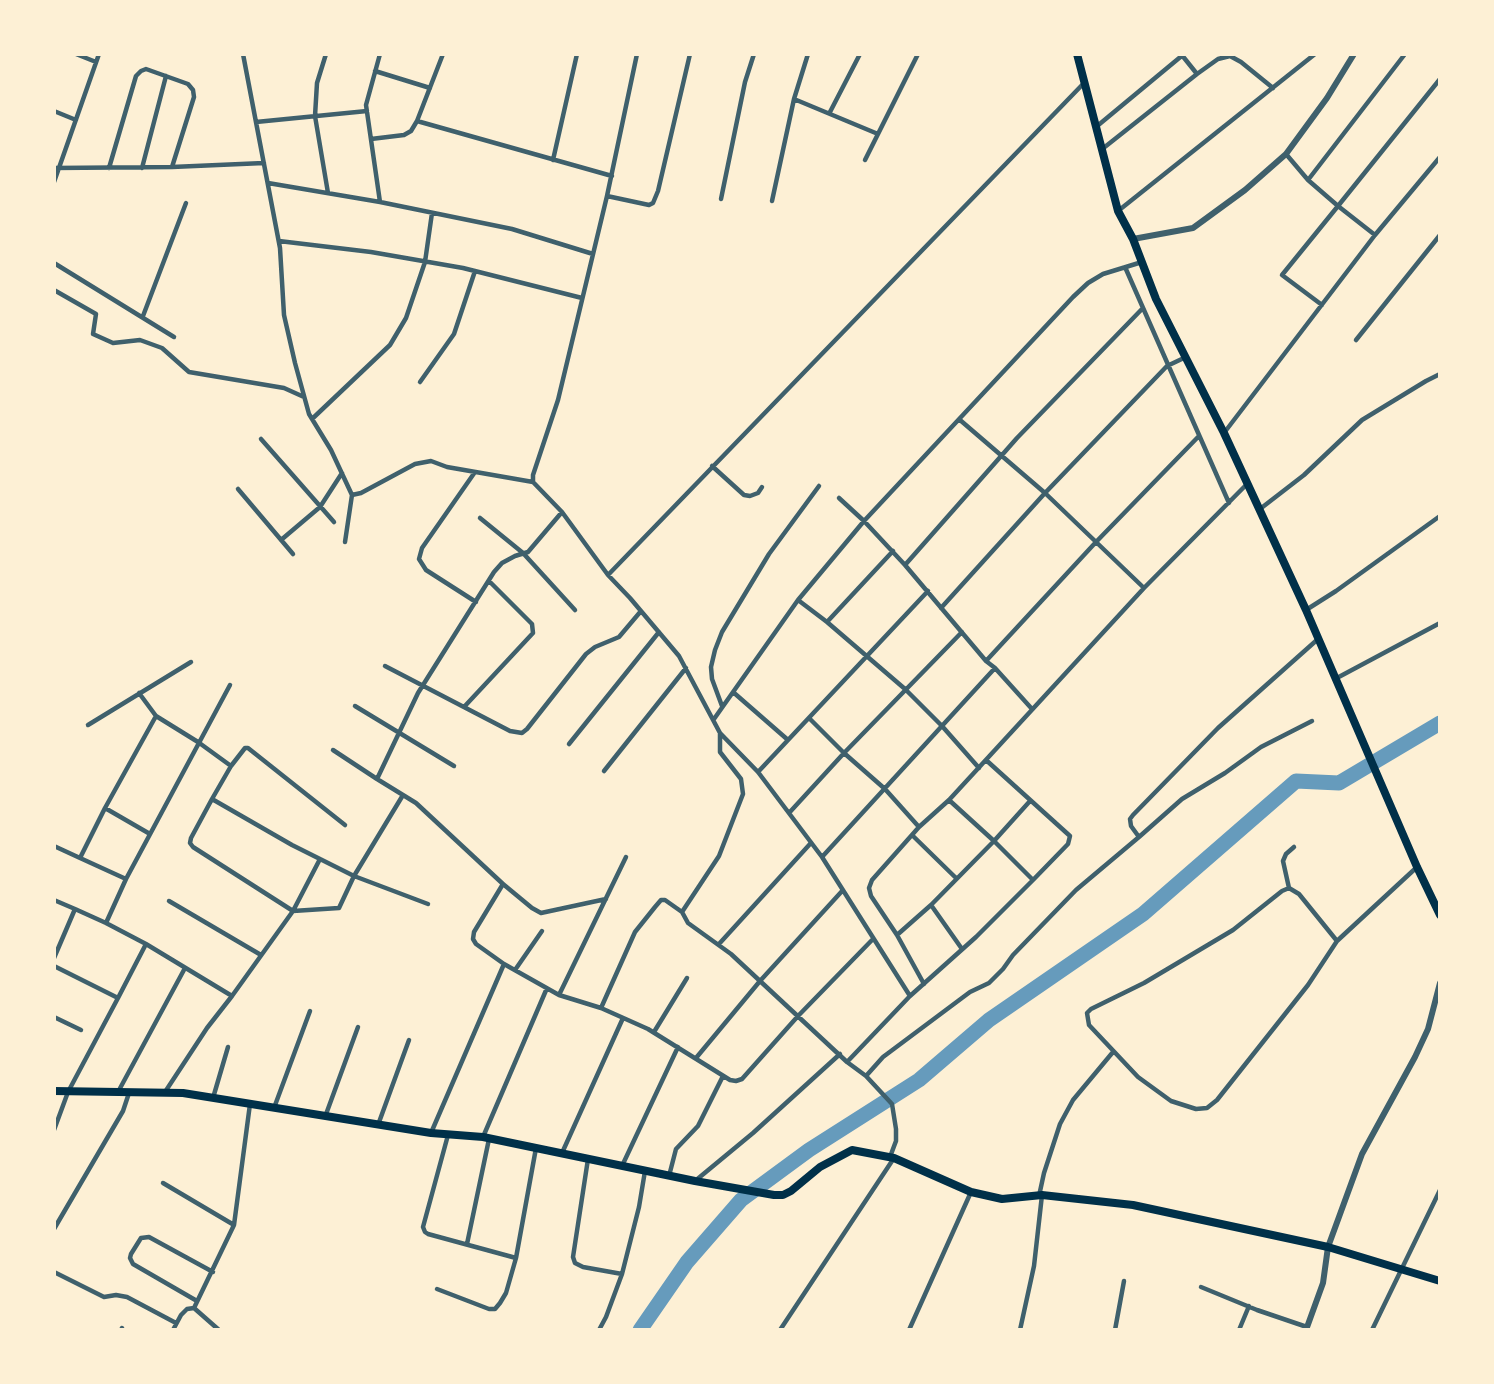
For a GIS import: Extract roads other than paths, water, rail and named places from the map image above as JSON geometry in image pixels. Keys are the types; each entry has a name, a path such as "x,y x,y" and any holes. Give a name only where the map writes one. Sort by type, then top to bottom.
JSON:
{"main road":[{"path":"1077,54 1118,211 1142,262 1156,299 1260,509 1417,867 1437,901 1440,915"},
{"path":"54,1091 183,1093 431,1134 486,1138 774,1195 783,1195 791,1191 820,1167 852,1150 892,1158 971,1192 1002,1199 1040,1196 1133,1204 1328,1247 1440,1281"}],"street":[{"path":"76,54 96,62"},
{"path":"54,182 57,168 99,54"},
{"path":"238,54 244,55 279,242 284,315 304,397 312,419 352,495 345,542"},
{"path":"326,54 315,94 315,116 328,193"},
{"path":"380,54 366,105 380,202"},
{"path":"371,139 404,135 411,130 417,121 444,54"},
{"path":"553,160 577,54"},
{"path":"533,482 558,400 612,176 637,54"},
{"path":"607,196 649,205 653,203 658,191 690,54"},
{"path":"721,199 745,82 754,54"},
{"path":"772,201 794,99 808,54"},
{"path":"830,112 860,54"},
{"path":"865,160 918,54"},
{"path":"1118,211 1315,54"},
{"path":"1132,239 1193,228 1245,190 1286,154 1327,98 1354,54"},
{"path":"1308,180 1405,54"},
{"path":"1095,128 1182,55 1197,74"},
{"path":"1101,150 1218,59 1230,56 1242,62 1273,88"},
{"path":"109,168 136,76 146,69 188,84 193,90 194,97 172,167"},
{"path":"375,71 430,88"},
{"path":"142,168 166,76"},
{"path":"1322,304 1282,275 1440,79"},
{"path":"608,575 1084,83"},
{"path":"794,99 830,112 878,134"},
{"path":"54,111 76,120"},
{"path":"256,122 367,111"},
{"path":"417,121 612,176"},
{"path":"1286,154 1308,180 1375,235"},
{"path":"1224,433 1375,235 1440,157"},
{"path":"57,168 142,168 264,163"},
{"path":"268,183 380,202 512,229 593,254"},
{"path":"142,316 186,203"},
{"path":"312,419 390,345 406,318 426,262 432,213"},
{"path":"1356,340 1440,235"},
{"path":"279,242 371,252 475,271 582,298"},
{"path":"714,719 798,600 864,521 1073,297 1102,274 1142,262"},
{"path":"54,263 174,337"},
{"path":"1125,267 1229,503"},
{"path":"420,382 454,334 475,271"},
{"path":"54,290 96,314 93,334 113,343 140,340 162,348 189,372 284,388 304,397"},
{"path":"906,565 1001,455 1142,309"},
{"path":"941,608 1045,492 1167,366 1186,357"},
{"path":"1260,509 1304,476 1362,420 1440,374"},
{"path":"960,420 1045,492 1144,588"},
{"path":"986,661 1096,542 1198,437"},
{"path":"261,439 334,522"},
{"path":"352,495 361,493 415,464 431,461 447,467 533,482 562,512 608,575 679,656 720,733 758,772 822,857 910,996"},
{"path":"712,466 744,495 750,496 758,493 762,487"},
{"path":"475,472 422,548 419,559 426,570 476,602"},
{"path":"281,540 320,507 342,473"},
{"path":"924,984 897,934 871,896 869,888 872,880 919,827 979,768 1144,588 1248,483"},
{"path":"722,706 712,679 711,668 722,632 769,554 819,486"},
{"path":"238,489 293,554"},
{"path":"839,498 906,565 986,661 1032,709"},
{"path":"377,779 422,687 489,580 502,563 528,552 562,512"},
{"path":"1306,610 1440,516"},
{"path":"480,518 523,553 575,610"},
{"path":"827,622 893,551"},
{"path":"464,707 533,633 532,624 489,580"},
{"path":"758,772 928,591"},
{"path":"798,600 905,689 979,768"},
{"path":"385,666 510,731 522,733 586,654 595,646 619,638 641,611"},
{"path":"1335,679 1440,623"},
{"path":"569,744 659,632"},
{"path":"789,813 905,689 962,632"},
{"path":"1139,837 1131,826 1130,819 1133,815 1218,728 1318,639"},
{"path":"88,725 191,662"},
{"path":"604,771 686,668"},
{"path":"822,857 995,668"},
{"path":"106,923 126,879 230,685"},
{"path":"733,692 788,740"},
{"path":"139,693 156,716 231,766"},
{"path":"355,706 454,765"},
{"path":"80,858 156,716"},
{"path":"809,718 885,789 919,827"},
{"path":"866,1076 883,1057 970,992 989,983 1076,890 1182,798 1225,773 1261,747 1312,721"},
{"path":"682,912 719,856 743,794 741,779 720,752 720,733"},
{"path":"345,825 249,748 245,748 231,766 190,838 190,843 292,911 339,908 354,876 403,795"},
{"path":"333,750 416,803 503,884 541,913 606,899"},
{"path":"847,1062 910,996 1033,880 1070,840 1070,836 986,760"},
{"path":"212,799 354,876 428,904"},
{"path":"949,800 1033,880"},
{"path":"897,934 931,905 1030,801"},
{"path":"105,808 150,834"},
{"path":"912,835 956,878"},
{"path":"719,944 810,844"},
{"path":"54,846 126,879"},
{"path":"1294,847 1286,854 1283,861 1289,888 1299,894 1338,941"},
{"path":"559,995 626,857"},
{"path":"165,1093 207,1028 292,911 320,859"},
{"path":"1289,888 1282,891 1233,930 1087,1013 1089,1025 1113,1052 1138,1077 1171,1101 1196,1109 1207,1108 1217,1100 1308,985 1338,941 1417,867"},
{"path":"503,884 474,932 473,939 476,944 504,964 559,995 601,1008 654,1032 723,1076 736,1081 742,1078 873,939"},
{"path":"696,1058 760,981 843,890"},
{"path":"54,900 146,944 232,996"},
{"path":"601,1008 635,932 661,900 665,900 682,912 688,923 719,944 847,1062 866,1076 892,1104 897,1129 892,1158 780,1330"},
{"path":"169,902 261,955"},
{"path":"931,905 962,949"},
{"path":"54,958 75,909"},
{"path":"515,970 542,932"},
{"path":"54,1130 68,1092 146,944"},
{"path":"431,1134 504,964"},
{"path":"54,966 118,998"},
{"path":"118,1092 185,968"},
{"path":"654,1032 687,978"},
{"path":"1201,1287 1307,1329 1323,1283 1328,1247 1362,1154 1428,1029 1440,984"},
{"path":"467,1244 486,1138 547,988"},
{"path":"274,1108 310,1011"},
{"path":"54,1017 81,1030"},
{"path":"562,1154 622,1018"},
{"path":"325,1116 358,1027"},
{"path":"378,1125 409,1040"},
{"path":"213,1098 228,1047"},
{"path":"622,1166 678,1047"},
{"path":"1020,1330 1034,1266 1044,1173 1060,1124 1073,1100 1113,1052"},
{"path":"695,1181 753,1133 840,1054"},
{"path":"669,1176 676,1149 698,1126 723,1076"},
{"path":"54,1229 123,1111 129,1092"},
{"path":"194,1308 234,1225 250,1104"},
{"path":"448,1135 423,1227 428,1234 516,1258"},
{"path":"437,1289 489,1309 495,1309 506,1293 516,1258 536,1148"},
{"path":"588,1159 573,1257 575,1263 622,1274"},
{"path":"599,1330 622,1274 639,1207 645,1171"},
{"path":"163,1183 234,1225"},
{"path":"1372,1330 1440,1190"},
{"path":"909,1330 971,1192"},
{"path":"197,1301 133,1264 131,1254 141,1238 149,1237 213,1272"},
{"path":"54,1272 104,1297 116,1295 127,1297 176,1323"},
{"path":"1115,1330 1124,1281"},
{"path":"1239,1330 1249,1306"},
{"path":"172,1330 187,1309 194,1308 219,1330"}],"waterway":[{"path":"640,1330 687,1262 741,1200 809,1150 919,1080 989,1020 1143,914 1296,781 1339,783 1440,723"}]}
